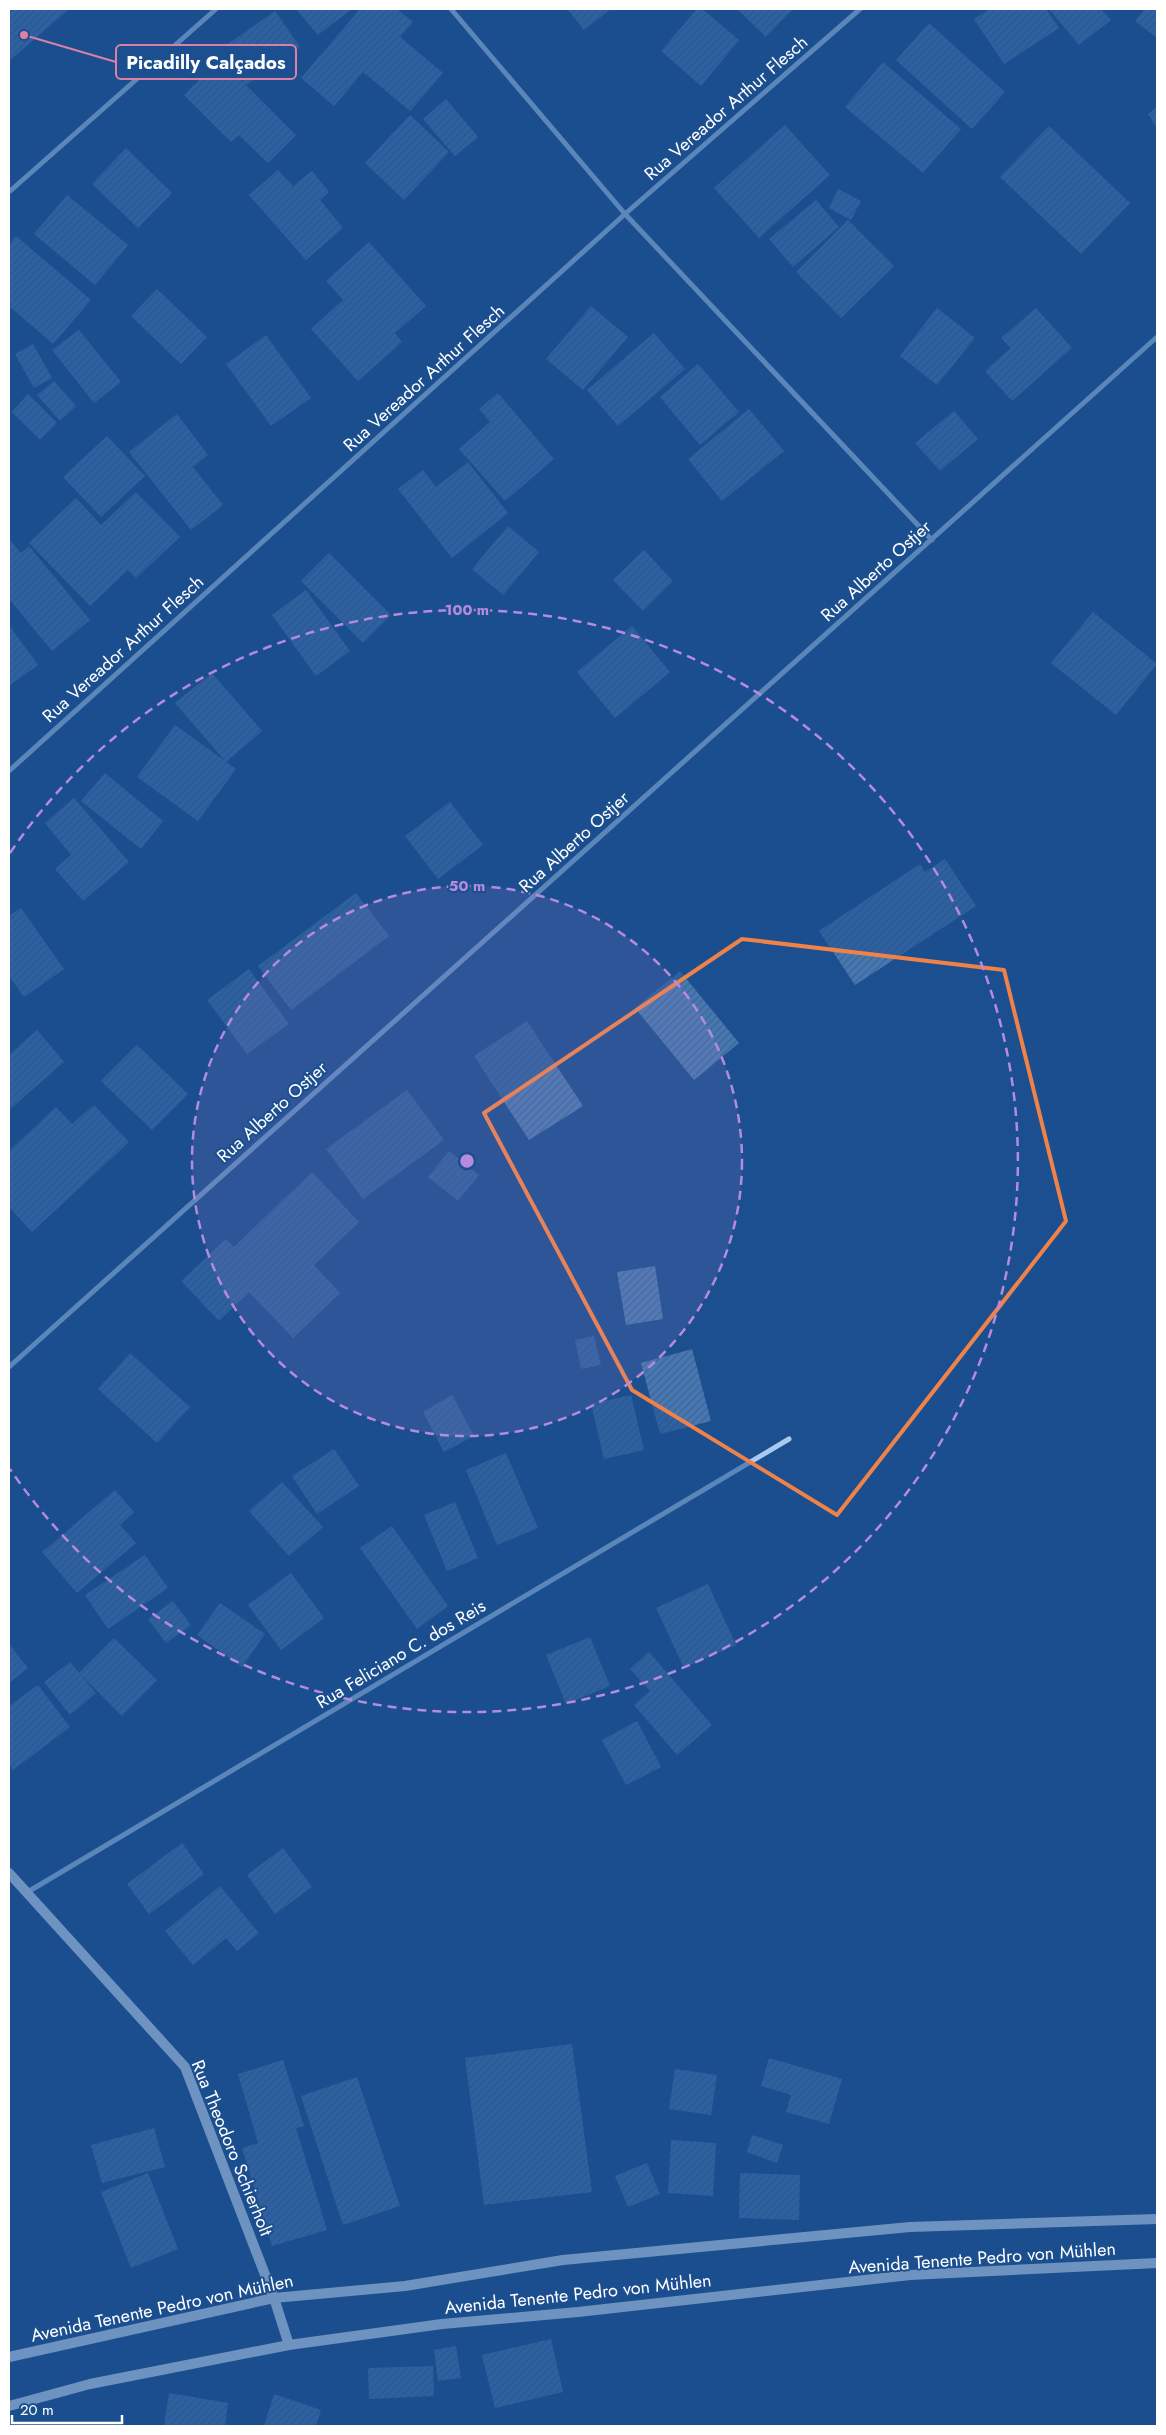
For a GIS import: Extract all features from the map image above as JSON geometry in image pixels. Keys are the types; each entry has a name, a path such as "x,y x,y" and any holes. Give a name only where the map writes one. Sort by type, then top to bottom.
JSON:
{"main road":[{"name":"Rua Theodoro Schierholt","path":"9,1873 26,1894 185,2066 274,2298 289,2345"},
{"name":"Avenida Tenente Pedro von Mühlen","path":"9,2357 274,2298 405,2286 563,2260 900,2228 1157,2218"},
{"name":"Avenida Tenente Pedro von Mühlen","path":"9,2406 90,2384 289,2345 442,2324 578,2312 910,2275 1157,2263"}],"street":[{"path":"9,192 216,9"},
{"path":"451,9 625,214 932,540"},
{"name":"Rua Vereador Arthur Flesch","path":"9,771 625,214 860,9"},
{"name":"Rua Alberto Ostjer","path":"9,1367 1157,337"},
{"name":"Rua Feliciano C. dos Reis","path":"26,1894 789,1439"}],"highlighted area":[{"path":"742,939 1004,970 1066,1221 837,1515 632,1390 484,1113"}],"building":[{"path":"9,9 69,9 9,61"},
{"path":"296,9 352,9 318,35"},
{"path":"360,9 397,9 413,22 400,37 443,73 410,111 363,72 334,106 301,78"},
{"path":"567,9 611,9 584,30"},
{"path":"697,9 702,9 739,40 701,86 661,51"},
{"path":"737,9 793,9 766,37"},
{"path":"990,9 1046,9 1059,28 1004,64 974,19"},
{"path":"1049,9 1101,9 1111,20 1079,45"},
{"path":"1145,9 1157,9 1157,38 1135,21"},
{"path":"275,11 300,47 246,85 221,49"},
{"path":"929,23 1005,92 972,129 896,60"},
{"path":"220,59 296,135 268,163 239,135 231,142 184,95"},
{"path":"883,62 961,129 923,173 845,107"},
{"path":"446,99 478,137 455,156 423,119"},
{"path":"1157,107 1157,128 1148,114"},
{"path":"410,115 449,152 404,200 365,163"},
{"path":"785,125 830,175 759,238 714,188"},
{"path":"1049,126 1130,203 1081,254 1000,177"},
{"path":"126,148 172,193 138,228 92,184"},
{"path":"278,170 293,186 312,171 329,192 320,200 343,228 306,260 249,195"},
{"path":"838,189 861,201 851,220 829,208"},
{"path":"67,195 128,245 95,285 34,234"},
{"path":"816,200 839,227 793,267 769,239"},
{"path":"848,220 894,266 841,318 796,272"},
{"path":"16,236 91,300 53,344 9,306 9,245"},
{"path":"369,242 426,306 395,333 402,342 358,381 311,329 343,300 326,281"},
{"path":"157,289 207,337 181,364 131,316"},
{"path":"591,306 628,337 583,390 546,359"},
{"path":"937,308 975,338 937,385 900,356"},
{"path":"1036,308 1072,348 1012,401 985,371 1011,348 1001,338"},
{"path":"79,330 121,382 94,403 52,350"},
{"path":"654,333 685,369 618,426 587,390"},
{"path":"266,335 311,398 271,426 226,364"},
{"path":"33,344 52,378 34,388 15,354"},
{"path":"698,364 739,412 700,445 660,397"},
{"path":"54,381 76,406 60,421 37,395"},
{"path":"498,393 554,459 505,501 459,449 490,422 479,409"},
{"path":"28,394 57,423 40,440 12,412"},
{"path":"749,409 784,451 722,501 688,459"},
{"path":"954,411 978,439 940,471 915,443"},
{"path":"177,414 208,455 193,467 223,505 191,530 129,452"},
{"path":"107,436 145,476 101,517 63,477"},
{"path":"468,462 508,513 452,558 398,489 423,470 436,487"},
{"path":"136,492 180,537 136,578 128,570 90,606 29,543 76,498 101,525"},
{"path":"508,526 539,552 503,595 472,569"},
{"path":"9,539 21,553 29,546 90,620 52,651 9,599"},
{"path":"644,550 673,581 643,611 613,580"},
{"path":"329,553 391,615 363,643 301,581"},
{"path":"306,590 350,651 316,676 272,615"},
{"path":"1093,612 1157,664 1116,715 1051,663"},
{"path":"9,625 38,665 9,686"},
{"path":"632,626 670,672 615,718 577,672"},
{"path":"212,673 262,731 226,762 175,703"},
{"path":"175,725 236,769 198,821 137,777"},
{"path":"105,773 163,821 141,849 81,801"},
{"path":"74,798 129,862 83,901 55,869 71,855 45,823"},
{"path":"450,802 483,845 438,879 405,836"},
{"path":"945,859 976,906 855,985 819,931 920,864 925,872"},
{"path":"356,893 389,936 291,1010 258,966"},
{"path":"21,908 64,969 24,997 9,976 9,916"},
{"path":"249,969 289,1024 247,1054 207,1000"},
{"path":"680,971 739,1043 694,1080 635,1008"},
{"path":"527,1021 583,1106 529,1140 474,1056"},
{"path":"37,1030 64,1062 9,1110 9,1055"},
{"path":"137,1045 188,1094 152,1130 101,1081"},
{"path":"407,1090 444,1140 363,1199 326,1149"},
{"path":"94,1105 129,1142 32,1232 9,1207 9,1151 56,1107 72,1124"},
{"path":"449,1151 479,1175 458,1201 428,1177"},
{"path":"312,1172 359,1222 314,1265 340,1293 293,1338 249,1292 219,1321 181,1281 226,1239 234,1247"},
{"path":"655,1266 663,1319 626,1325 617,1272"},
{"path":"594,1336 601,1365 581,1369 575,1340"},
{"path":"692,1349 711,1421 660,1434 641,1363"},
{"path":"130,1353 190,1407 157,1443 98,1389"},
{"path":"452,1395 474,1436 444,1452 423,1412"},
{"path":"631,1395 644,1450 604,1459 591,1404"},
{"path":"334,1449 359,1486 317,1514 292,1476"},
{"path":"506,1453 538,1528 497,1545 466,1470"},
{"path":"282,1482 323,1527 289,1556 249,1511"},
{"path":"115,1490 134,1512 120,1525 136,1543 77,1593 42,1552"},
{"path":"455,1502 478,1558 447,1571 424,1515"},
{"path":"392,1526 448,1606 417,1629 360,1548"},
{"path":"145,1555 168,1588 108,1629 85,1595"},
{"path":"291,1573 324,1618 281,1650 248,1605"},
{"path":"708,1584 736,1645 684,1668 656,1608"},
{"path":"173,1601 191,1625 166,1643 148,1619"},
{"path":"220,1603 265,1634 242,1667 197,1635"},
{"path":"590,1637 610,1686 566,1704 546,1655"},
{"path":"114,1638 157,1680 122,1716 79,1673"},
{"path":"9,1644 28,1668 9,1683"},
{"path":"649,1652 712,1725 677,1755 634,1705 650,1691 630,1669"},
{"path":"70,1662 96,1693 70,1715 44,1682"},
{"path":"38,1685 70,1727 13,1770 9,1764 9,1706"},
{"path":"637,1721 661,1767 626,1785 602,1740"},
{"path":"182,1843 204,1874 149,1914 127,1884"},
{"path":"283,1848 312,1887 275,1914 247,1875"},
{"path":"220,1886 259,1933 237,1951 226,1938 193,1965 165,1931"},
{"path":"572,2044 592,2192 484,2205 465,2058"},
{"path":"769,2058 842,2079 829,2124 786,2112 791,2095 761,2086"},
{"path":"283,2060 304,2126 296,2128 327,2230 272,2246 242,2148 258,2143 238,2074"},
{"path":"675,2069 717,2075 711,2115 669,2109"},
{"path":"357,2077 400,2206 343,2225 301,2096"},
{"path":"154,2128 165,2167 102,2183 91,2145"},
{"path":"752,2135 783,2145 777,2163 747,2152"},
{"path":"671,2140 716,2143 713,2196 668,2193"},
{"path":"647,2163 660,2194 628,2207 615,2176"},
{"path":"148,2173 178,2249 131,2268 101,2192"},
{"path":"740,2173 800,2175 799,2220 739,2218"},
{"path":"551,2339 563,2392 495,2408 482,2355"},
{"path":"456,2346 461,2378 438,2381 434,2350"},
{"path":"433,2366 434,2396 369,2399 368,2368"},
{"path":"169,2393 228,2403 225,2426 164,2426"},
{"path":"274,2394 321,2410 316,2426 264,2426"}],"place":[{"name":"Picadilly Calçados","path":"24,35"}]}
